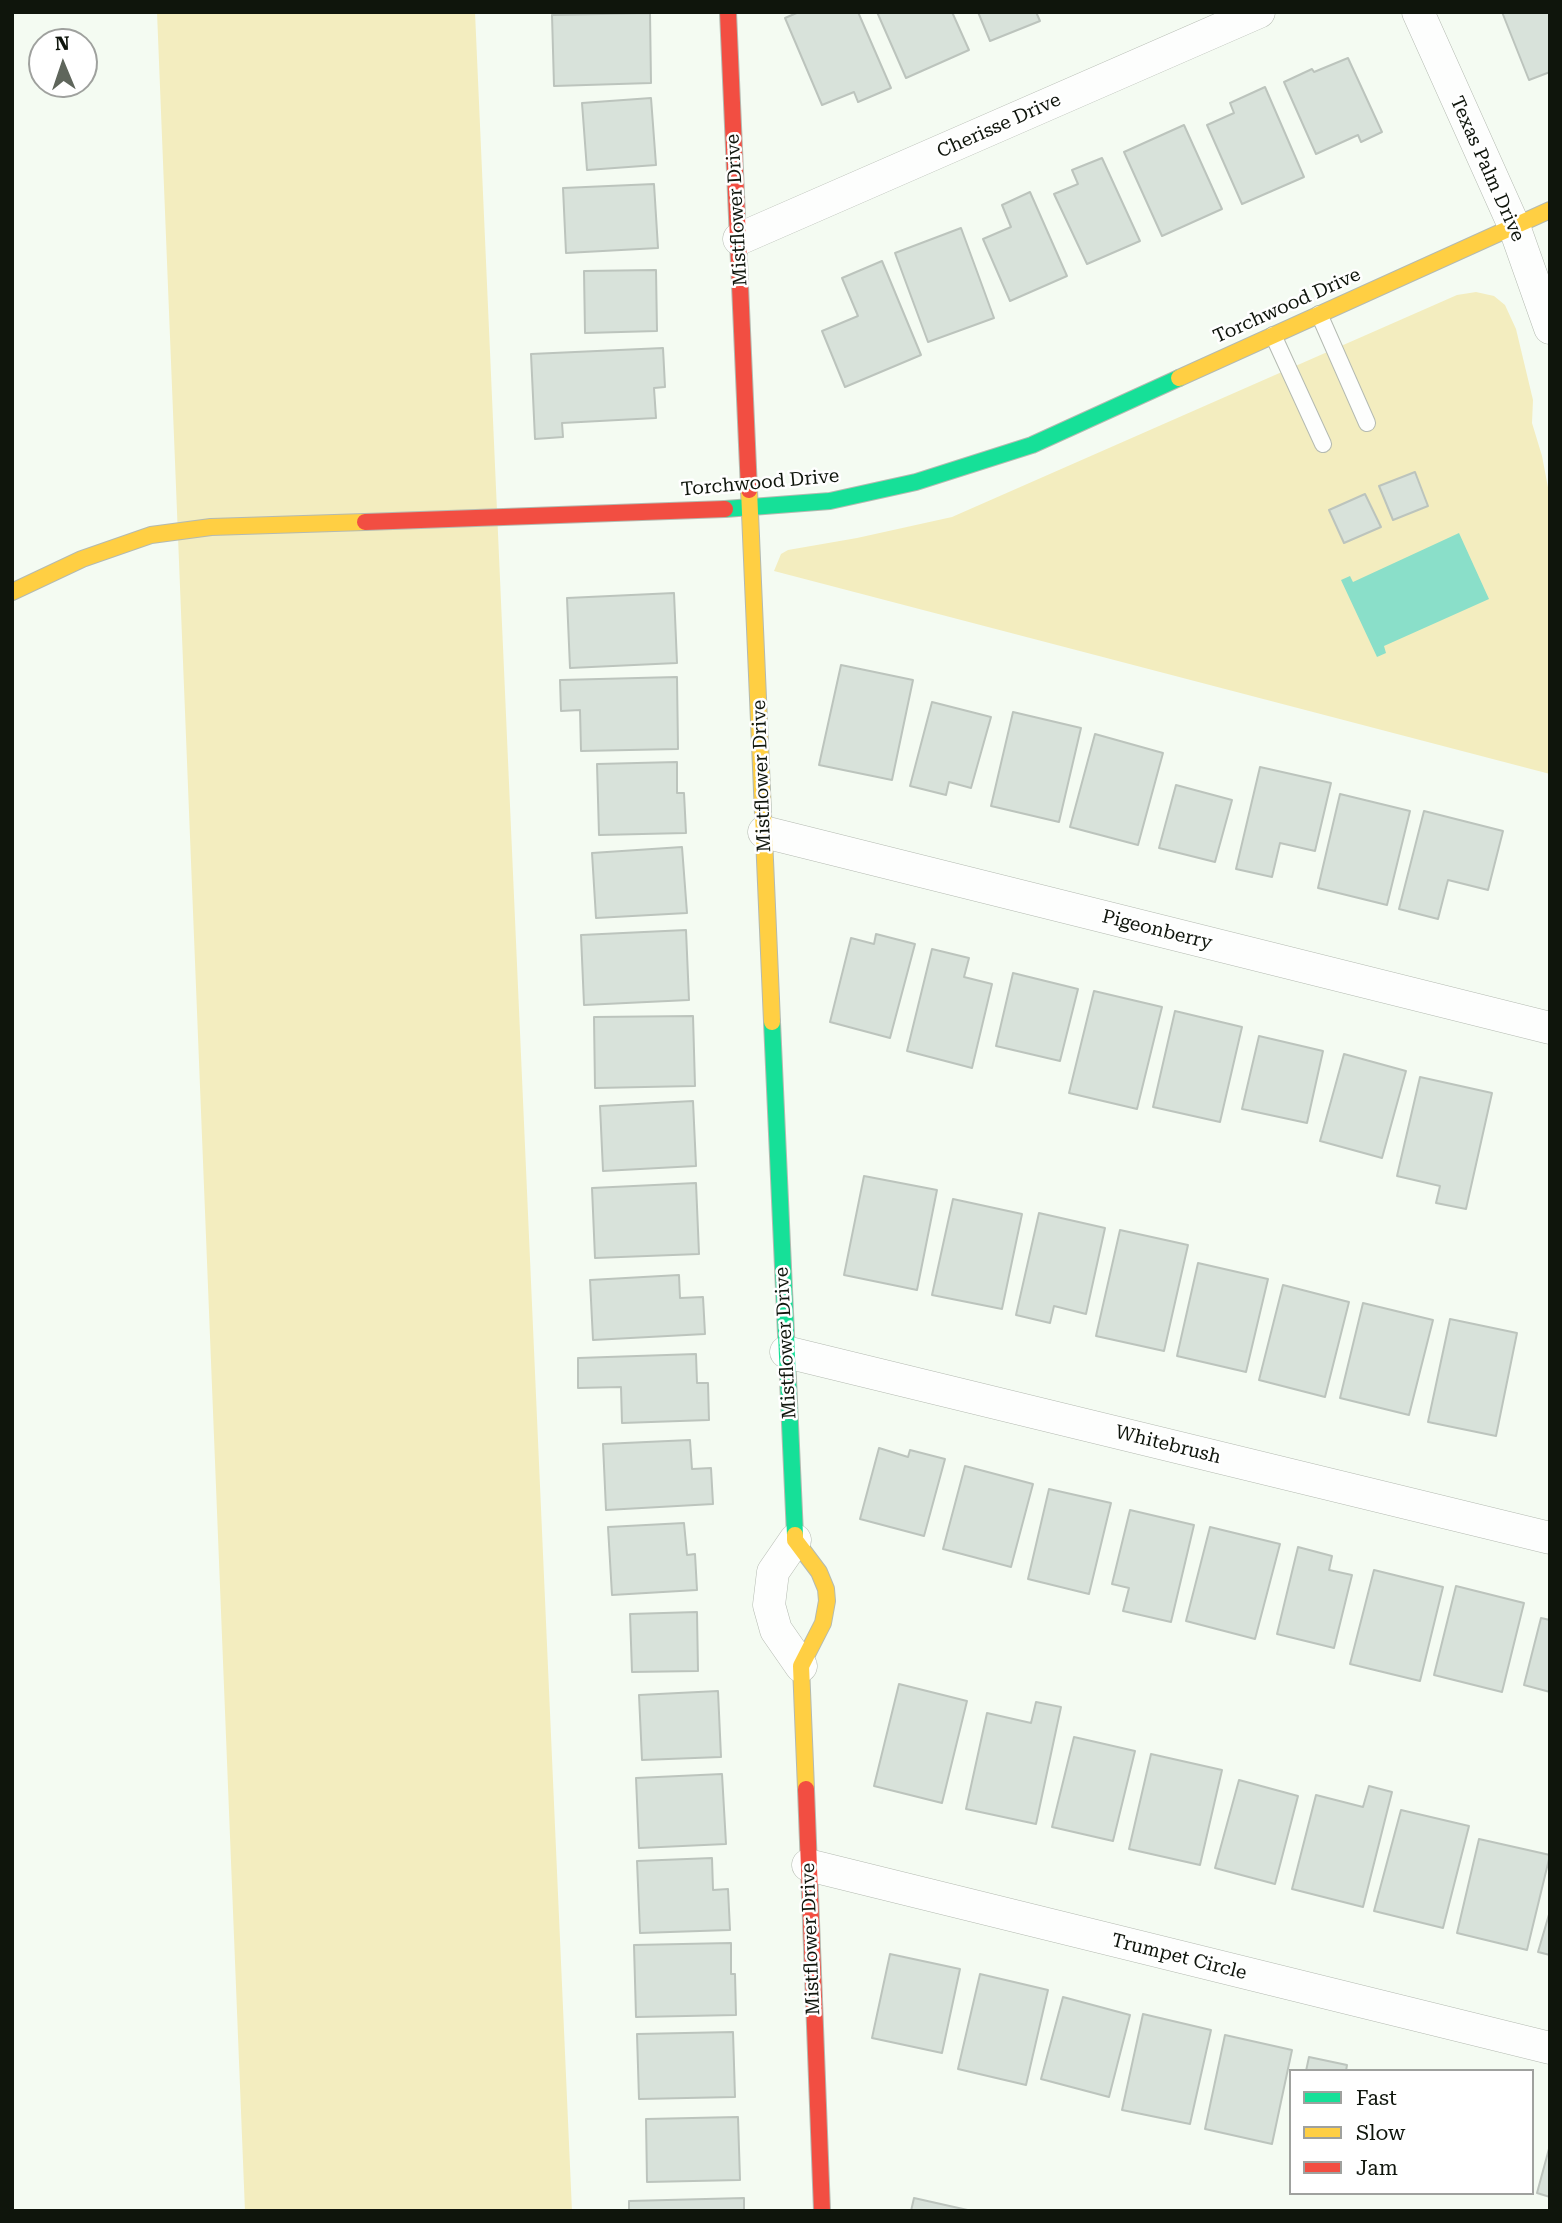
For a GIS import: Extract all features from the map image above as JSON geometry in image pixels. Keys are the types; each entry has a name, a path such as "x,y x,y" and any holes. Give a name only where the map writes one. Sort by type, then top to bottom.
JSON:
{"street":[{"name":"Mistflower Drive","path":"728,12 795,1541 821,1576 828,1600 824,1624 802,1666 822,2211"},
{"name":"Cherisse Drive","path":"739,239 1259,12"},
{"name":"Texas Palm Drive","path":"1418,12 1514,226 1550,328"},
{"name":"Torchwood Drive","path":"12,592 82,559 150,535 211,527 751,508 830,500 916,482 1032,445 1550,210"},
{"name":"Pigeonberry","path":"764,832 1550,1028"},
{"name":"Whitebrush","path":"786,1352 1550,1538"},
{"path":"795,1541 773,1572 769,1605 776,1630 802,1666"},
{"name":"Trumpet Circle","path":"808,1865 1550,2048"}],"lane":[{"path":"1319,314 1367,423"},
{"path":"1273,335 1323,444"}],"shaded area":[{"path":"157,12 475,12 572,2211 245,2211"},
{"path":"1476,292 1494,296 1505,305 1516,329 1533,400 1532,423 1550,498 1550,774 774,571 781,554 788,550 952,517 1457,295"},
{"path":"1459,533 1489,599 1384,646 1386,653 1377,657 1341,580 1350,576 1353,582"}],"building":[{"path":"799,12 858,12 891,88 858,102 854,92 822,105 785,18"},
{"path":"877,12 952,12 969,50 906,78"},
{"path":"978,12 1036,12 1040,21 990,41"},
{"path":"1502,12 1550,12 1550,72 1529,80"},
{"path":"650,13 651,83 554,86 552,15"},
{"path":"1348,58 1382,132 1361,142 1358,135 1316,154 1284,82 1312,69 1314,72"},
{"path":"1265,87 1304,177 1242,204 1207,125 1234,113 1230,103"},
{"path":"651,98 656,165 587,170 582,103"},
{"path":"1184,125 1222,209 1162,236 1124,152"},
{"path":"1102,158 1140,241 1087,264 1054,194 1078,184 1072,170"},
{"path":"654,184 658,248 566,253 563,188"},
{"path":"1030,192 1067,276 1010,301 983,239 1011,227 1002,205"},
{"path":"961,228 994,318 928,342 895,253"},
{"path":"882,261 921,355 845,387 822,331 858,316 842,278"},
{"path":"656,270 657,331 585,333 584,271"},
{"path":"663,348 665,387 654,388 656,418 562,423 563,437 535,439 531,354"},
{"path":"1415,472 1428,506 1393,520 1379,486"},
{"path":"1365,494 1381,527 1344,543 1329,510"},
{"path":"674,593 677,663 570,668 567,598"},
{"path":"841,665 913,680 892,780 819,765"},
{"path":"677,677 678,749 581,751 580,710 561,711 560,680"},
{"path":"932,702 991,717 971,788 949,782 946,795 910,786"},
{"path":"1013,712 1081,728 1059,822 991,806"},
{"path":"1095,734 1163,753 1138,845 1070,827"},
{"path":"677,762 677,793 684,793 686,833 599,835 597,764"},
{"path":"1260,767 1331,783 1315,851 1280,843 1272,877 1236,869"},
{"path":"1176,785 1232,800 1215,862 1159,848"},
{"path":"1340,794 1410,811 1387,905 1318,888"},
{"path":"1424,811 1503,831 1488,890 1448,880 1438,919 1399,909"},
{"path":"682,847 687,913 596,918 592,853"},
{"path":"686,930 689,1000 584,1005 581,935"},
{"path":"876,934 915,944 890,1038 830,1022 851,938 874,944"},
{"path":"932,949 969,958 964,977 992,984 972,1068 907,1051"},
{"path":"1013,973 1078,989 1060,1061 996,1046"},
{"path":"1094,991 1162,1007 1137,1109 1069,1093"},
{"path":"1175,1011 1242,1027 1220,1122 1153,1107"},
{"path":"693,1016 695,1086 595,1088 594,1017"},
{"path":"1259,1036 1323,1051 1307,1123 1242,1109"},
{"path":"1344,1054 1406,1071 1382,1158 1320,1141"},
{"path":"1420,1077 1492,1093 1466,1209 1436,1203 1440,1186 1397,1176"},
{"path":"693,1101 696,1166 603,1171 600,1106"},
{"path":"864,1176 937,1190 917,1290 844,1275"},
{"path":"696,1183 699,1254 595,1258 592,1188"},
{"path":"953,1199 1022,1214 1002,1309 932,1295"},
{"path":"1039,1213 1105,1228 1086,1314 1054,1306 1050,1323 1016,1315"},
{"path":"1120,1230 1188,1245 1164,1351 1096,1336"},
{"path":"1198,1263 1268,1279 1246,1372 1177,1356"},
{"path":"679,1275 680,1298 703,1297 705,1334 593,1340 590,1280"},
{"path":"1283,1285 1349,1302 1325,1397 1259,1380"},
{"path":"1363,1303 1433,1320 1409,1415 1340,1398"},
{"path":"1450,1319 1517,1333 1496,1436 1428,1422"},
{"path":"696,1354 697,1383 708,1383 709,1420 622,1423 621,1387 578,1388 578,1358"},
{"path":"690,1440 692,1469 711,1468 713,1504 606,1510 603,1444"},
{"path":"879,1448 908,1457 910,1450 945,1459 924,1536 860,1519"},
{"path":"965,1466 1033,1484 1011,1567 943,1549"},
{"path":"1049,1489 1111,1503 1089,1594 1028,1579"},
{"path":"1130,1510 1194,1525 1171,1622 1123,1611 1129,1588 1112,1584"},
{"path":"684,1523 687,1555 695,1554 697,1590 612,1595 608,1527"},
{"path":"1210,1527 1280,1544 1255,1639 1186,1621"},
{"path":"1298,1547 1332,1556 1329,1570 1352,1575 1334,1648 1277,1634"},
{"path":"1374,1570 1443,1587 1420,1681 1350,1664"},
{"path":"1456,1586 1524,1603 1502,1692 1434,1675"},
{"path":"697,1612 698,1671 632,1672 630,1614"},
{"path":"1541,1618 1550,1620 1550,1692 1524,1685"},
{"path":"899,1684 967,1701 942,1803 874,1786"},
{"path":"718,1691 721,1757 642,1760 639,1695"},
{"path":"1036,1702 1061,1707 1036,1824 966,1809 987,1713 1031,1723"},
{"path":"1074,1737 1135,1751 1113,1841 1052,1827"},
{"path":"1151,1754 1222,1770 1200,1865 1129,1849"},
{"path":"722,1774 726,1844 639,1848 636,1778"},
{"path":"1239,1780 1298,1796 1275,1884 1215,1868"},
{"path":"1369,1786 1392,1792 1363,1907 1292,1889 1316,1795 1363,1807"},
{"path":"1401,1810 1469,1826 1443,1928 1374,1911"},
{"path":"1479,1839 1550,1855 1527,1950 1457,1933"},
{"path":"712,1858 713,1890 728,1889 730,1930 640,1933 637,1861"},
{"path":"1550,1911 1550,1955 1538,1952"},
{"path":"731,1943 731,1974 735,1974 736,2015 636,2017 634,1945"},
{"path":"890,1954 960,1969 942,2053 872,2038"},
{"path":"980,1974 1048,1990 1026,2085 958,2069"},
{"path":"1063,1997 1130,2015 1109,2097 1041,2079"},
{"path":"1143,2014 1211,2030 1190,2124 1122,2110"},
{"path":"733,2032 735,2097 639,2099 637,2034"},
{"path":"1225,2035 1292,2050 1272,2144 1205,2129"},
{"path":"1309,2057 1347,2065 1346,2069 1306,2069"},
{"path":"738,2117 740,2180 647,2182 646,2119"},
{"path":"1550,2145 1550,2197 1537,2193"},
{"path":"744,2198 744,2211 629,2211 629,2201"},
{"path":"914,2198 972,2211 911,2211"}],"traffic: fast":[{"path":"725,509 830,501 916,482 1032,445 1179,378"},
{"path":"772,1022 795,1535"}],"traffic: slow":[{"path":"1179,378 1550,210"},
{"path":"749,490 772,1022"},
{"path":"12,592 82,559 151,535 211,527 365,522"},
{"path":"795,1535 795,1540 819,1572 826,1589 827,1601 823,1623 801,1666 806,1789"}],"traffic: jam":[{"path":"728,12 749,490"},
{"path":"365,522 725,509"},
{"path":"806,1789 822,2211"}]}
